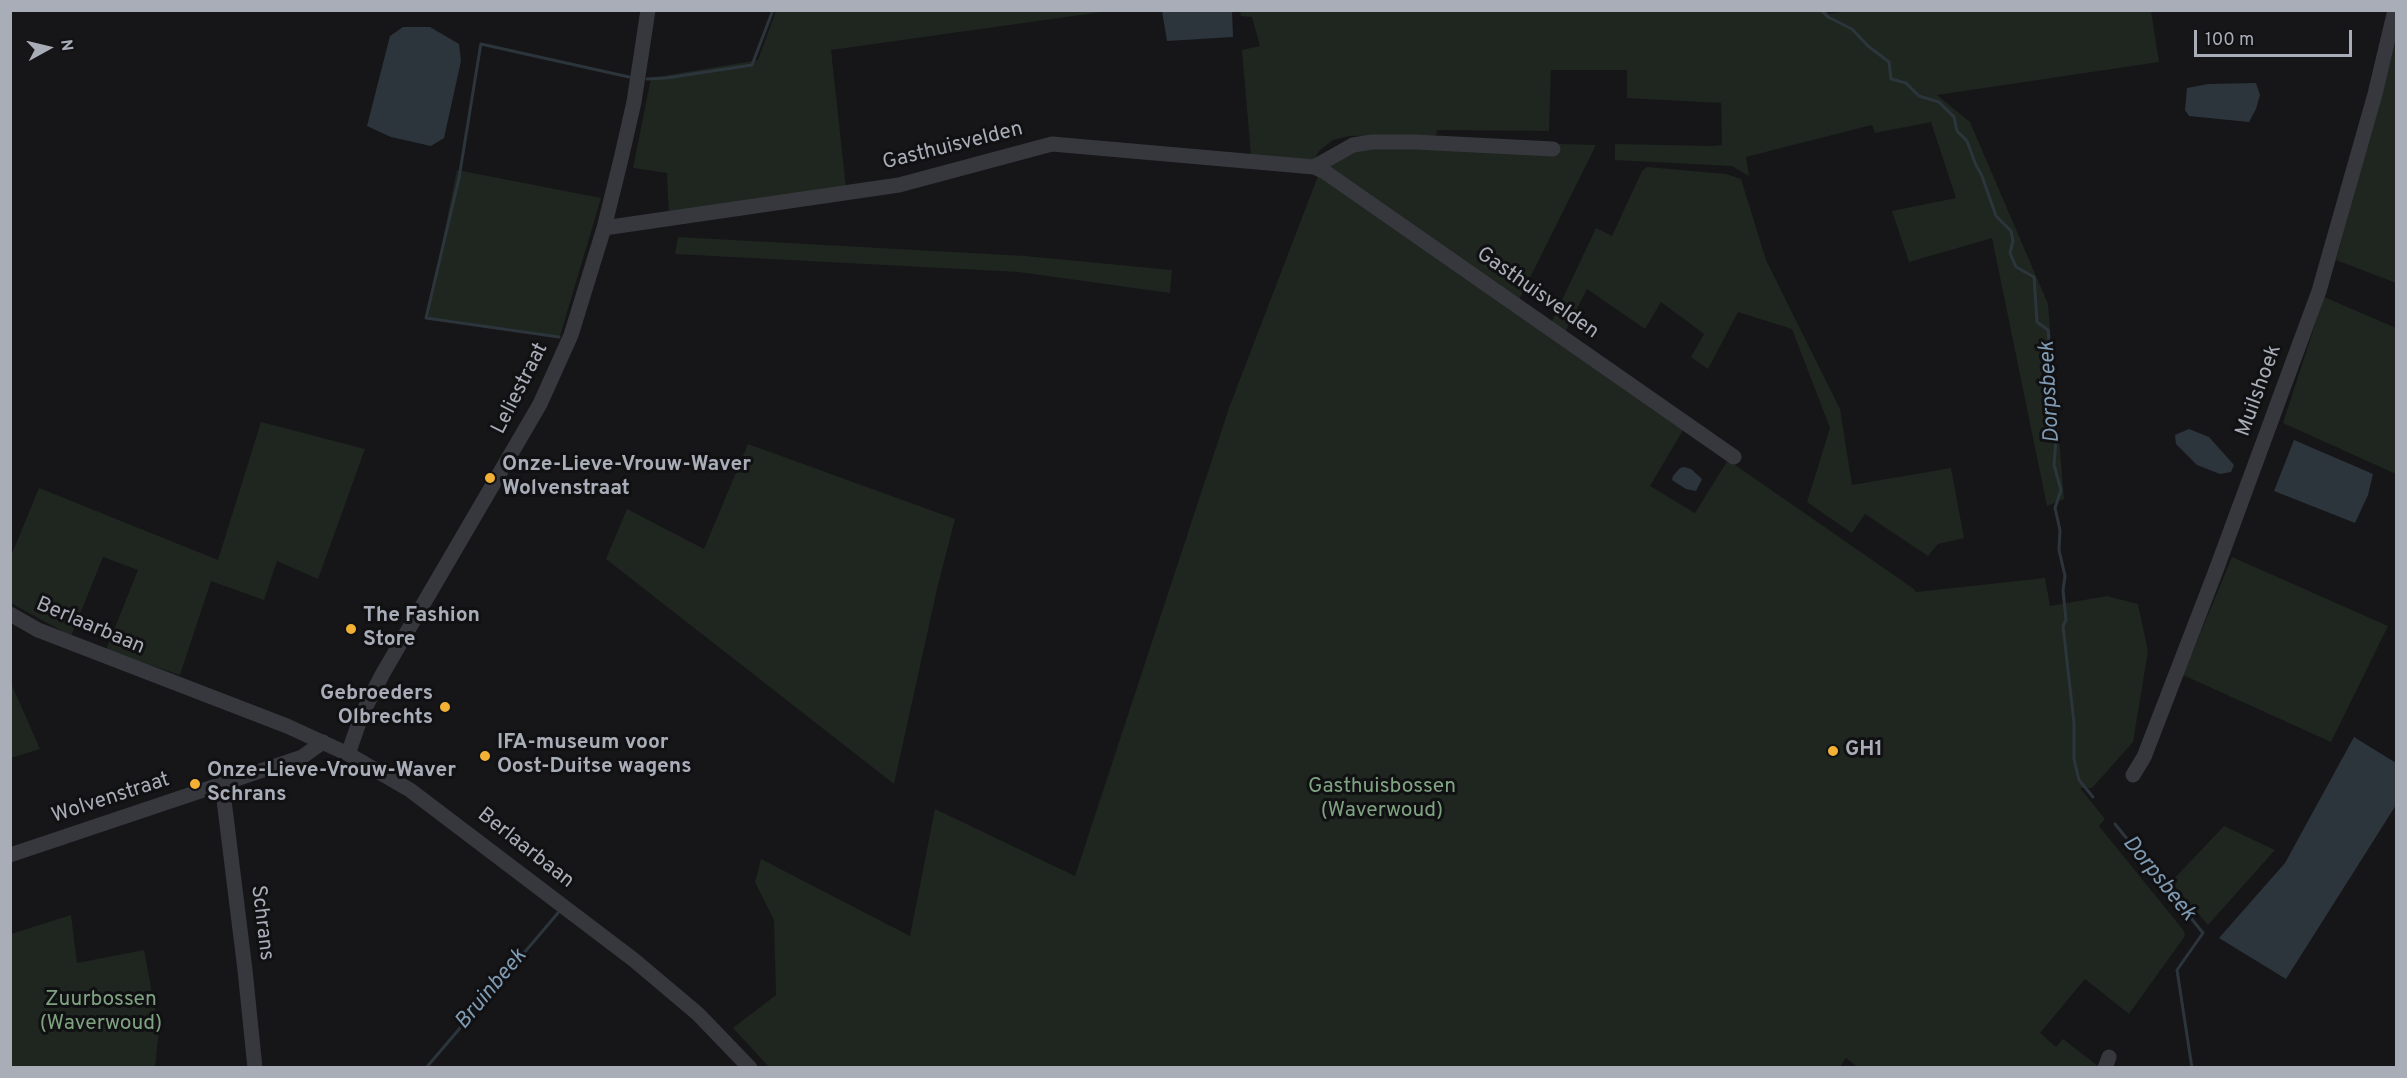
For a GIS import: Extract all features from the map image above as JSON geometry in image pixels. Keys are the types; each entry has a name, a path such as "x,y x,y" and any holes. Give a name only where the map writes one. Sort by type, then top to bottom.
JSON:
{"street":[{"name":"Leliestraat","path":"348,754 362,714 383,672 540,404 571,335 604,228 634,102 648,10"},
{"name":"Muilshoek","path":"2133,775 2144,757 2215,573 2319,291 2395,10"},
{"path":"1314,167 1353,145 1372,142 1553,149"},
{"name":"Gasthuisvelden","path":"604,228 899,185 1052,144 1314,167 1734,457"},
{"name":"Berlaarbaan","path":"10,614 38,630 287,726 348,754 410,790 445,814 634,960 698,1014 750,1068"},
{"name":"Wolvenstraat","path":"10,855 302,757 323,742"},
{"name":"Schrans","path":"222,784 255,1068"}],"green space":[{"path":"1828,10 1828,14 1853,10 2151,11 2159,62 1937,95 1970,122 2048,304 2064,499 2047,506 1992,238 1909,262 1892,211 1956,198 1931,122 1875,133 1872,125 1746,157 1749,176 1732,166 1615,160 1615,144 1722,145 1721,103 1627,98 1627,70 1551,70 1549,131 1437,130 1436,135 1349,136 1333,140 1320,150 1314,160 1251,156 1242,50 1260,46 1252,17 1241,16 1240,11"},
{"path":"776,11 1109,11 831,50 846,188 669,216 667,173 633,168 651,78 758,60"},
{"path":"2396,45 2396,283 2336,260"},
{"path":"1455,141 1596,145 1519,300 1324,167 1344,147"},
{"path":"1647,167 1726,174 1741,179 1766,260 1840,409 1852,485 1951,468 1964,538 1938,544 1928,556 1865,514 1852,533 1807,502 1830,428 1792,329 1738,312 1708,369 1691,357 1704,334 1661,302 1645,329 1587,289 1563,336 1552,321 1596,228 1612,236 1642,171"},
{"path":"457,170 601,198 560,336 427,317"},
{"name":"Gasthuisbossen (Waverwoud)","path":"1318,176 1683,430 1650,486 1695,513 1728,460 1916,592 2045,578 2050,606 2107,596 2138,604 2148,651 2133,742 2092,788 2080,788 2105,819 2099,826 2184,931 2185,936 2129,1014 2085,979 2040,1033 2056,1047 2063,1039 2098,1066 1859,1068 1846,1058 1839,1068 770,1068 733,1028 776,995 774,920 755,882 761,859 910,936 935,809 1075,876 1229,408"},
{"path":"678,237 1025,256 1172,270 1170,293 1019,272 675,254"},
{"path":"2324,297 2396,328 2396,474 2283,423"},
{"path":"261,422 365,449 318,579 277,561 264,600 211,581 180,675 106,650 138,570 103,557 71,636 11,603 11,556 39,488 218,560"},
{"path":"748,444 955,519 937,589 894,784 606,559 627,509 704,549"},
{"path":"2232,557 2388,626 2331,742 2183,675"},
{"path":"10,681 40,749 11,758 10,758"},
{"path":"2224,826 2275,850 2208,925 2171,882"},
{"name":"Zuurbossen (Waverwoud)","path":"71,915 77,963 144,950 159,1030 155,1067 11,1067 11,934"}],"shaded area":[{"path":"1162,11 1232,11 1233,37 1167,41"},
{"path":"403,27 430,27 459,44 461,61 444,138 431,146 391,137 367,126 390,36"},
{"path":"2256,83 2260,95 2249,122 2189,116 2185,110 2187,88 2208,84"},
{"path":"2189,429 2209,437 2234,465 2231,472 2220,474 2197,465 2176,444 2175,435"},
{"path":"2294,440 2373,474 2368,495 2355,523 2274,491"},
{"path":"1680,468 1691,469 1702,479 1696,491 1686,489 1672,480"},
{"path":"2354,737 2396,763 2396,805 2286,979 2219,938 2285,863"}],"waterway":[{"path":"647,79 752,65 773,10"},
{"name":"Dorpsbeek","path":"1821,10 1828,17 1852,29 1868,46 1889,62 1891,79 1906,83 1919,96 1939,102 1954,117 1957,131 1967,141 1982,176 1996,216 2011,231 2013,241 2010,253 2016,267 2034,277 2037,322 2048,330 2053,388 2051,402 2056,439 2054,465 2061,490 2055,508 2060,530 2059,550 2065,576 2063,590 2066,620 2063,626 2074,723 2074,759 2079,780 2093,797"},
{"path":"559,337 426,318 459,178 481,44 629,77"},
{"name":"Dorpsbeek","path":"2115,824 2203,933 2177,970 2192,1068"},
{"name":"Bruinbeek","path":"426,1068 558,913"}],"place":[{"name":"Onze-Lieve-Vrouw-Waver Wolvenstraat","path":"490,478"},
{"name":"The Fashion Store","path":"351,629"},
{"name":"Gebroeders Olbrechts","path":"445,707"},
{"name":"GH1","path":"1833,751"},
{"name":"IFA-museum voor Oost-Duitse wagens","path":"485,756"},
{"name":"Onze-Lieve-Vrouw-Waver Schrans","path":"195,784"}]}
